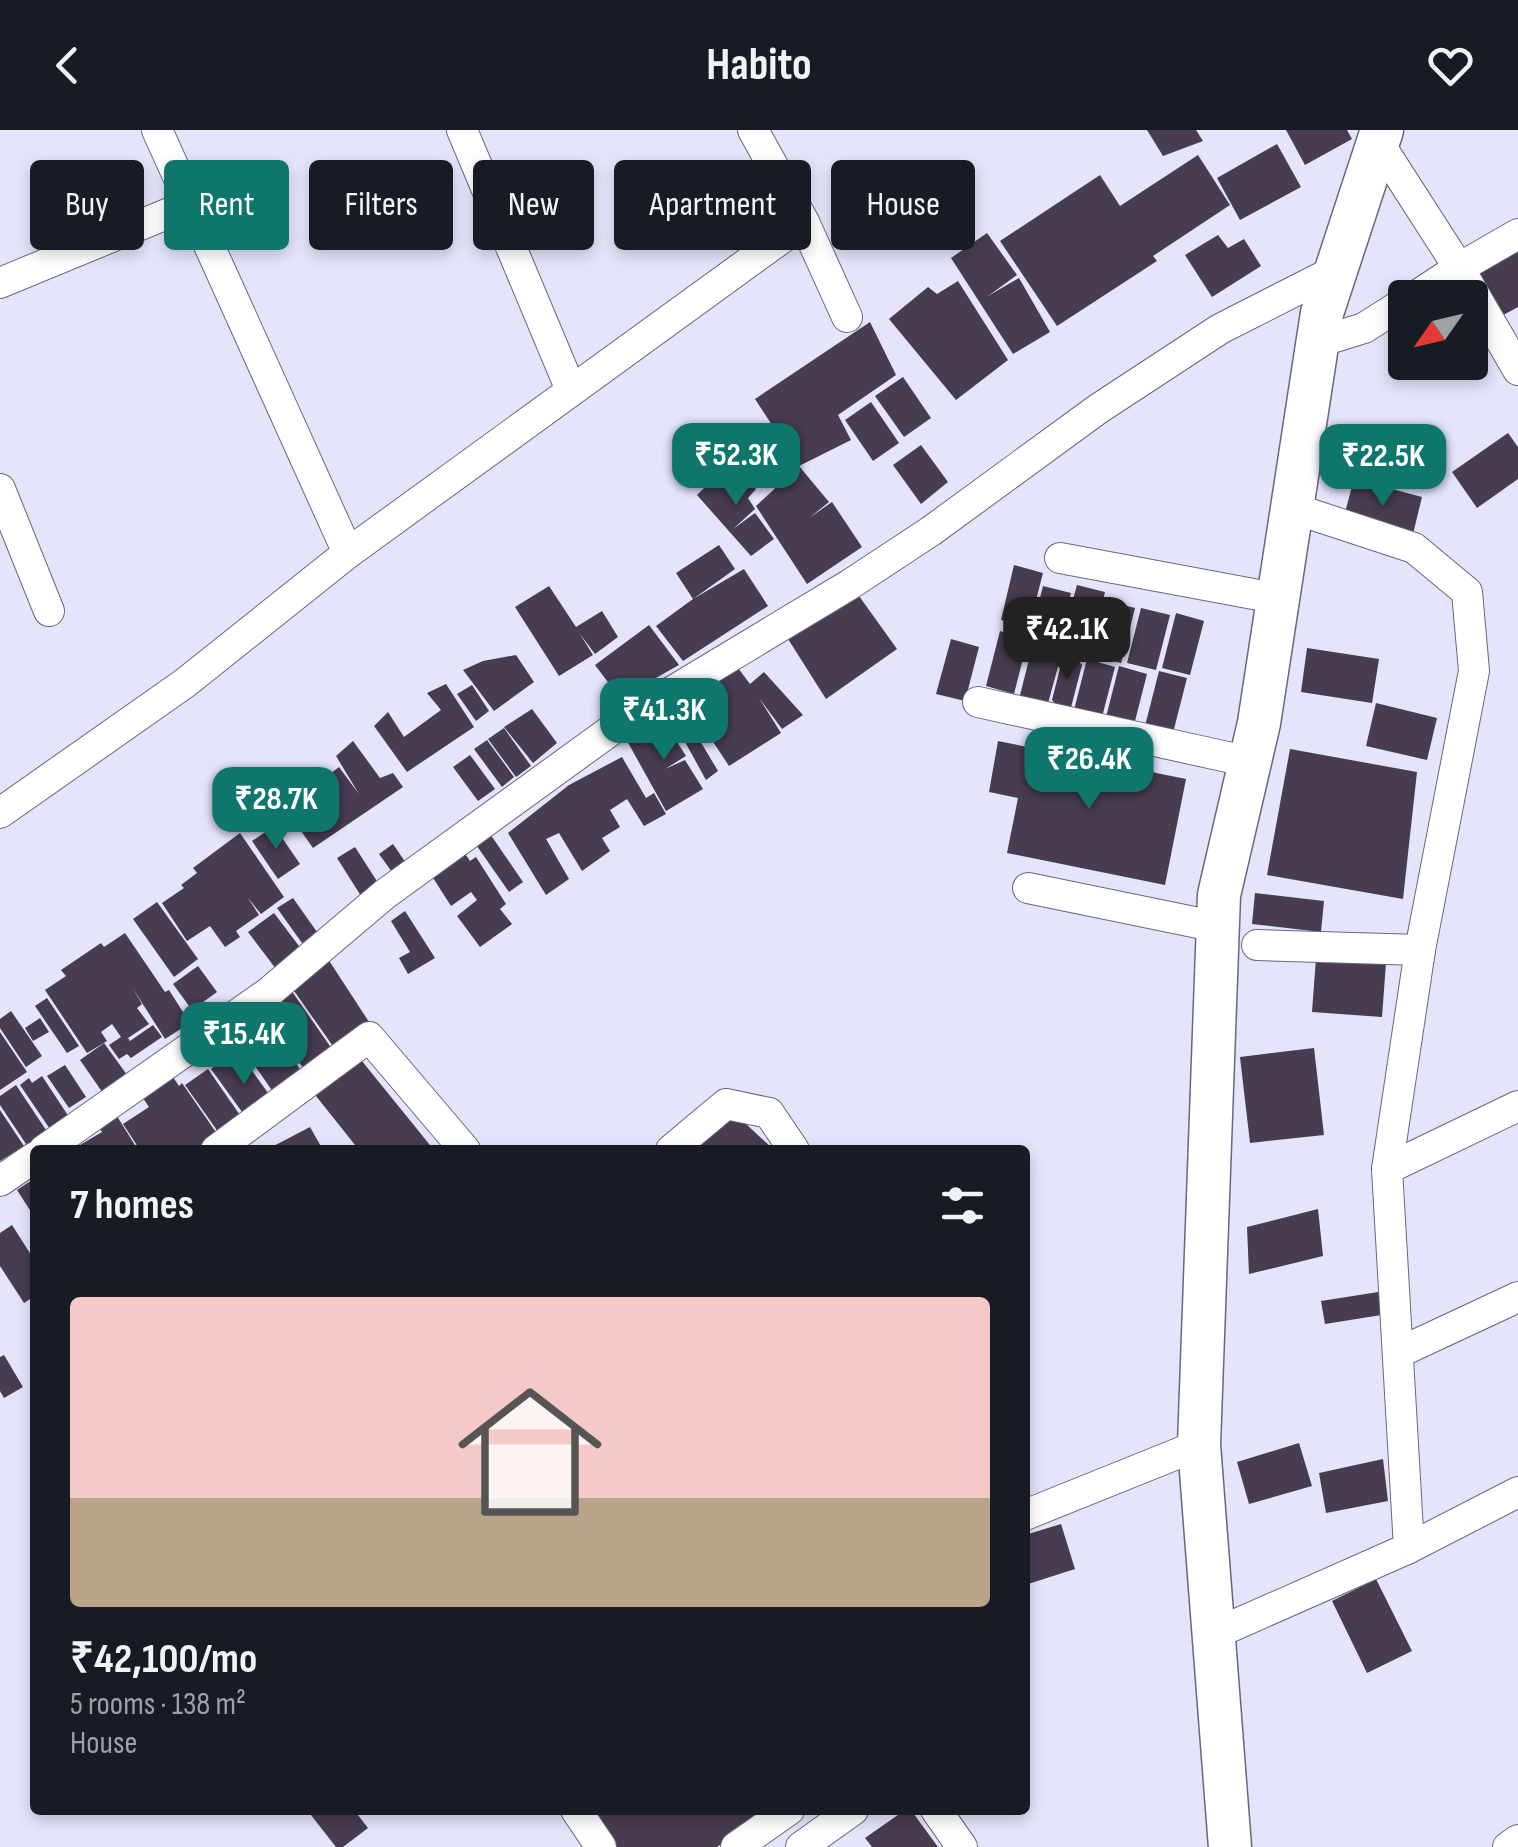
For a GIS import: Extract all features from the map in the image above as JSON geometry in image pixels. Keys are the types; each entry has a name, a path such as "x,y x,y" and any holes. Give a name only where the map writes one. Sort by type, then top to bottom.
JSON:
{"street":[{"path":"157,130 171,160"},
{"path":"462,130 571,390"},
{"path":"753,130 770,160"},
{"path":"1380,136 1518,370"},
{"path":"1230,1847 1199,1446 1219,895 1250,762 1280,599 1316,343 1380,136"},
{"path":"0,283 164,215"},
{"path":"1440,280 1518,234"},
{"path":"811,237 848,317"},
{"path":"212,250 348,552"},
{"path":"0,813 185,683 348,552 765,250"},
{"path":"51,1145 268,993 385,894 628,718 850,585 1098,409 1220,330 1336,270"},
{"path":"1316,343 1364,328 1388,313"},
{"path":"0,489 48,611"},
{"path":"1292,508 1414,548 1467,592 1474,671 1420,950 1387,1168 1409,1548"},
{"path":"1060,558 1280,599"},
{"path":"978,702 1250,762"},
{"path":"1028,888 1218,927"},
{"path":"1257,945 1420,950"},
{"path":"223,1145 369,1037 461,1145"},
{"path":"677,1145 726,1104 769,1113 791,1145"},
{"path":"1387,1168 1518,1106"},
{"path":"0,1181 30,1160"},
{"path":"1398,1353 1518,1297"},
{"path":"1030,1514 1199,1446"},
{"path":"1212,1634 1409,1548 1518,1492"},
{"path":"579,1815 600,1847"},
{"path":"736,1847 782,1815"},
{"path":"801,1847 846,1815"},
{"path":"940,1815 962,1847"},
{"path":"1508,1847 1518,1840"}],"building":[{"path":"1147,130 1196,130 1203,141 1163,156"},
{"path":"1286,130 1347,130 1352,139 1305,165"},
{"path":"1277,144 1301,187 1240,220 1217,178"},
{"path":"1198,155 1230,205 1153,256 1157,261 1057,326 1000,241 1100,175 1120,206"},
{"path":"987,233 1017,275 988,296 1019,278 1050,332 1013,354 951,258 963,250 975,250 975,241"},
{"path":"1218,235 1228,248 1244,239 1261,266 1212,297 1185,255"},
{"path":"1518,243 1518,307 1496,319 1488,304 1488,280 1475,280 1469,270"},
{"path":"958,281 1008,360 956,400 889,319 928,287 937,294"},
{"path":"870,322 896,375 838,415 851,440 799,466 755,399"},
{"path":"903,377 931,418 904,437 875,396"},
{"path":"871,402 899,443 873,461 845,420"},
{"path":"1508,433 1518,447 1518,479 1477,508 1452,472"},
{"path":"921,445 948,482 921,504 893,465"},
{"path":"731,461 756,489 748,498 755,509 733,529 755,513 774,539 751,556 697,495"},
{"path":"799,466 829,502 809,518 832,502 862,547 807,584 756,506"},
{"path":"1354,479 1422,497 1412,538 1343,520"},
{"path":"719,545 735,569 693,599 676,573"},
{"path":"1014,565 1043,573 1029,627 1001,620"},
{"path":"744,569 768,606 683,661 656,626"},
{"path":"1077,585 1105,592 1091,647 1062,640"},
{"path":"549,586 576,627 602,611 618,637 595,654 580,634 593,655 559,676 515,607"},
{"path":"1043,586 1071,593 1057,648 1029,641"},
{"path":"854,589 897,649 826,699 783,631"},
{"path":"1107,601 1135,608 1121,663 1092,656"},
{"path":"1141,608 1170,615 1156,670 1127,663"},
{"path":"1176,613 1204,621 1190,675 1162,668"},
{"path":"649,625 679,665 620,698 595,665"},
{"path":"1000,631 1028,639 1014,694 986,686"},
{"path":"951,639 979,647 965,701 936,694"},
{"path":"1033,644 1062,652 1047,707 1019,699"},
{"path":"1066,645 1082,665 1068,719 1052,700"},
{"path":"1307,648 1379,659 1372,703 1301,692"},
{"path":"516,655 534,682 494,711 463,670 483,661"},
{"path":"1087,659 1115,667 1101,721 1073,714"},
{"path":"735,664 750,684 764,672 803,715 782,729 759,698 781,733 729,766 684,698"},
{"path":"1119,666 1147,674 1133,729 1105,721"},
{"path":"1159,671 1187,678 1173,733 1145,726"},
{"path":"446,684 474,727 407,772 374,726 388,712 404,737 441,710 427,693"},
{"path":"472,685 489,711 476,721 457,694"},
{"path":"1376,703 1437,718 1427,760 1366,746"},
{"path":"678,704 718,771 706,780 668,711"},
{"path":"532,709 557,743 533,763 504,727"},
{"path":"660,715 686,756 665,769 685,760 703,789 666,811 626,739"},
{"path":"504,728 531,766 516,777 488,739"},
{"path":"487,740 514,777 502,787 474,749"},
{"path":"353,741 380,778 393,773 403,787 313,848 292,818 313,802 321,811 314,801 326,777 339,767 359,794 336,756"},
{"path":"998,741 1186,779 1165,885 1007,853 1018,798 989,792"},
{"path":"1290,749 1417,772 1403,899 1267,875"},
{"path":"470,755 495,789 478,801 453,767"},
{"path":"622,757 646,798 654,793 666,814 644,826 627,799 610,810 620,827 602,838 610,851 582,871 559,833 546,839 569,879 546,895 508,833 569,785"},
{"path":"274,826 300,864 278,879 252,841"},
{"path":"486,828 523,882 509,892 472,839"},
{"path":"240,833 284,897 261,914 248,898 259,915 236,931 240,937 225,947 210,926 187,941 162,903 184,888 181,885 197,873 193,868"},
{"path":"393,844 406,863 392,872 379,854"},
{"path":"355,847 382,889 361,896 337,858"},
{"path":"461,848 470,861 476,857 506,904 500,909 512,924 480,947 457,916 477,900 471,892 451,906 428,870"},
{"path":"1255,893 1324,901 1321,932 1252,924"},
{"path":"293,898 317,932 302,943 277,908"},
{"path":"157,902 198,959 174,977 133,919"},
{"path":"405,911 435,958 408,974 399,958 410,952 391,921"},
{"path":"274,913 302,950 276,969 248,932"},
{"path":"125,933 190,1023 165,1039 132,987 142,1004 137,1008 149,1024 128,1038 130,1041 153,1025 162,1037 131,1058 127,1054 119,1059 109,1045 121,1037 112,1024 101,1032 107,1041 87,1053 45,990 66,976 61,970 101,943 104,947"},
{"path":"1316,958 1386,963 1382,1017 1312,1012"},
{"path":"328,959 371,1025 335,1049 292,988"},
{"path":"198,966 217,992 192,1010 173,984"},
{"path":"291,990 332,1049 304,1069 262,1011"},
{"path":"47,998 79,1046 67,1053 35,1006"},
{"path":"11,1011 42,1056 26,1067 0,1028 0,1019"},
{"path":"263,1017 307,1079 278,1099 235,1037"},
{"path":"40,1018 49,1032 33,1041 25,1028"},
{"path":"0,1032 27,1072 0,1090"},
{"path":"104,1043 130,1079 105,1096 80,1060"},
{"path":"1314,1048 1324,1135 1250,1143 1240,1057"},
{"path":"237,1050 276,1104 250,1123 211,1069"},
{"path":"357,1055 430,1145 355,1145 308,1086"},
{"path":"65,1065 86,1097 69,1108 47,1076"},
{"path":"208,1069 244,1121 221,1136 185,1085"},
{"path":"42,1076 71,1120 52,1132 20,1085 29,1078 32,1083"},
{"path":"173,1077 179,1086 182,1083 222,1141 216,1145 137,1145 123,1124 149,1107 141,1095"},
{"path":"16,1085 50,1136 30,1145 30,1150 0,1105 0,1096"},
{"path":"729,1108 769,1145 686,1145"},
{"path":"0,1110 24,1146 0,1161"},
{"path":"115,1113 135,1145 80,1145 102,1132 98,1125"},
{"path":"310,1127 320,1145 276,1145"},
{"path":"30,1181 30,1210 17,1190"},
{"path":"1318,1209 1323,1256 1249,1274 1247,1227"},
{"path":"12,1225 30,1253 30,1299 24,1303 0,1266 0,1233"},
{"path":"1391,1290 1394,1313 1325,1324 1321,1301"},
{"path":"4,1355 23,1387 4,1398 0,1391 0,1357"},
{"path":"1299,1443 1312,1486 1249,1504 1237,1462"},
{"path":"1383,1459 1388,1501 1326,1513 1319,1473"},
{"path":"1061,1524 1075,1569 1030,1583 1030,1533"},
{"path":"1376,1579 1412,1651 1367,1673 1332,1601"},
{"path":"311,1815 358,1815 368,1828 343,1847 336,1847"},
{"path":"594,1815 762,1815 717,1847 617,1847"},
{"path":"898,1815 915,1815 938,1847 872,1847 865,1838"}]}
